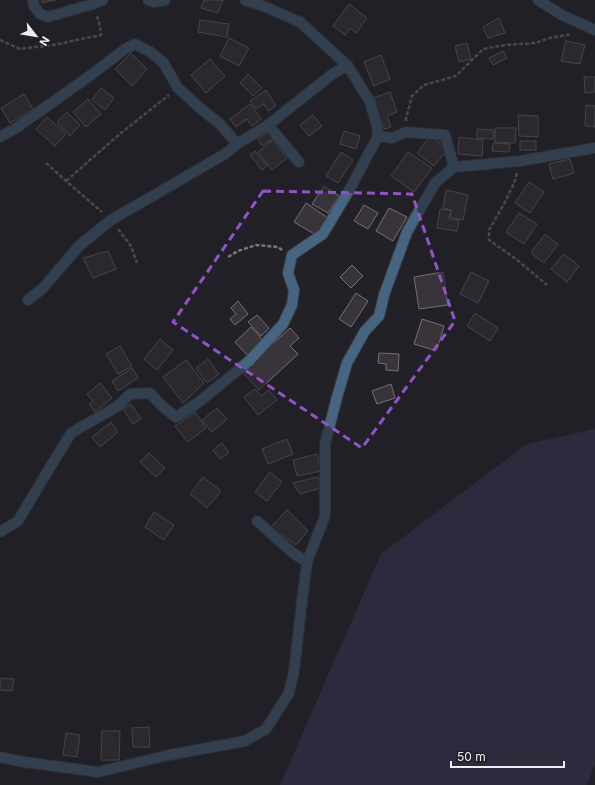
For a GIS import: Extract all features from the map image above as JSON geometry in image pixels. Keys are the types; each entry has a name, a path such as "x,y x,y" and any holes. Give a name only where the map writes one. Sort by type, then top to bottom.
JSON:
{"street":[{"path":"33,0 34,6 40,14 48,17 103,0"},
{"path":"148,0 154,2 165,0"},
{"path":"0,532 18,521 71,433 118,406 130,394 150,393 162,406 176,417 199,402 249,361 283,324 292,305 294,290 288,273 292,255 323,234 378,136 377,126 370,102 348,66 300,22 245,0"},
{"path":"538,0 562,15 594,30"},
{"path":"0,138 91,75 125,49 135,44 163,62 178,88 220,124 237,144"},
{"path":"28,300 42,288 79,246 110,220 225,154 237,144 268,125 335,72 348,66"},
{"path":"268,125 299,162"},
{"path":"378,136 392,138 406,132 445,135 454,167"},
{"path":"0,758 98,772 169,755 245,741 266,728 280,709 289,693 291,686 307,562 325,516 325,444 337,396 347,363 365,331 379,316 384,296 406,232 435,183 454,167 520,161 595,148"},
{"path":"258,521 293,553 307,562"}],"path":[{"path":"0,40 20,50 53,45 101,34 93,4"},
{"path":"406,132 406,118 412,96 424,85 456,76 483,48 535,43 550,38 594,30"},
{"path":"66,181 121,133 178,88"},
{"path":"520,161 514,183 489,230 489,240 547,285"},
{"path":"46,163 110,220 131,246 137,263"},
{"path":"228,258 238,251 256,245 278,247 292,255"}],"highlighted area":[{"path":"263,191 412,194 455,321 362,448 173,322"}],"shaded area":[{"path":"595,429 595,764 587,785 280,785 381,554 527,444"}],"building":[{"path":"42,0 55,0 42,3"},
{"path":"204,0 223,0 218,13 201,8"},
{"path":"349,4 367,18 356,33 350,28 345,35 333,26"},
{"path":"499,18 505,33 488,38 483,27"},
{"path":"200,20 229,24 227,37 198,32"},
{"path":"229,38 249,48 239,66 220,56"},
{"path":"566,41 585,45 580,64 561,61"},
{"path":"467,43 471,59 459,62 455,46"},
{"path":"503,51 507,58 493,65 489,58"},
{"path":"131,53 147,69 132,86 115,69"},
{"path":"381,55 390,79 374,86 364,62"},
{"path":"210,59 225,76 206,93 191,75"},
{"path":"248,74 262,88 253,96 240,83"},
{"path":"584,77 595,77 595,92 585,93"},
{"path":"101,88 114,98 105,110 92,100"},
{"path":"266,90 276,106 268,111 264,104 256,109 250,101"},
{"path":"390,92 397,112 387,116 391,127 384,129 373,98"},
{"path":"24,94 33,109 10,123 1,108"},
{"path":"88,99 101,114 86,127 73,112"},
{"path":"250,104 261,119 252,126 247,119 236,127 230,119"},
{"path":"586,105 595,106 595,127 585,126"},
{"path":"67,112 80,125 70,136 57,122"},
{"path":"313,115 322,126 309,136 300,125"},
{"path":"518,115 538,116 538,137 519,136"},
{"path":"47,117 66,134 55,146 36,129"},
{"path":"495,128 516,128 515,143 495,142"},
{"path":"477,129 494,130 493,139 477,138"},
{"path":"270,131 274,138 262,146 258,138"},
{"path":"344,131 360,136 356,149 340,144"},
{"path":"430,136 448,149 434,166 417,153"},
{"path":"459,137 483,140 482,156 458,154"},
{"path":"273,140 287,158 272,170 258,152"},
{"path":"520,141 536,141 536,150 520,150"},
{"path":"493,143 510,144 509,152 492,151"},
{"path":"255,151 267,166 262,170 250,155"},
{"path":"341,152 353,160 338,183 326,176"},
{"path":"408,152 432,168 414,192 391,176"},
{"path":"570,159 574,173 553,179 549,164"},
{"path":"529,182 544,192 530,213 515,203"},
{"path":"324,186 339,196 328,213 312,204"},
{"path":"446,190 468,195 463,220 450,217 451,210 443,208"},
{"path":"306,203 328,218 316,235 294,222"},
{"path":"364,205 378,213 368,229 354,221"},
{"path":"389,208 407,217 393,241 376,231"},
{"path":"440,209 451,210 449,219 459,220 457,231 437,228"},
{"path":"519,213 537,224 524,244 506,232"},
{"path":"545,234 558,244 544,263 531,253"},
{"path":"108,251 116,269 93,278 83,258"},
{"path":"564,254 579,266 567,282 551,269"},
{"path":"352,265 363,276 351,288 340,277"},
{"path":"443,272 448,305 419,309 414,277"},
{"path":"471,272 489,281 478,303 460,294"},
{"path":"356,293 368,301 351,327 339,319"},
{"path":"238,301 248,314 235,325 230,319 236,314 231,308"},
{"path":"475,313 498,328 490,341 467,326"},
{"path":"257,315 269,328 261,336 248,322"},
{"path":"422,319 444,326 437,351 414,344"},
{"path":"251,327 263,340 247,355 235,342"},
{"path":"290,328 299,338 290,346 298,354 259,390 242,372"},
{"path":"160,339 173,350 157,370 144,359"},
{"path":"120,346 132,366 118,374 106,354"},
{"path":"379,353 399,354 398,371 386,370 386,364 378,363"},
{"path":"208,359 219,374 207,383 196,368"},
{"path":"186,360 204,383 183,403 163,377"},
{"path":"132,368 138,378 118,391 112,381"},
{"path":"100,383 112,398 95,412 89,404 93,401 87,394"},
{"path":"391,384 395,398 377,404 372,391"},
{"path":"255,389 261,396 269,390 277,400 258,415 244,397"},
{"path":"131,404 141,419 133,424 123,409"},
{"path":"217,408 227,419 212,432 202,420"},
{"path":"195,412 206,428 188,442 175,426"},
{"path":"111,422 118,432 100,447 92,437"},
{"path":"287,439 293,454 268,464 262,449"},
{"path":"222,443 229,453 220,459 213,450"},
{"path":"149,453 165,468 156,477 140,462"},
{"path":"317,454 321,471 297,476 293,460"},
{"path":"270,472 282,482 267,501 255,492"},
{"path":"203,477 221,491 207,508 190,494"},
{"path":"318,477 321,488 300,494 293,483"},
{"path":"287,510 308,531 296,545 271,527"},
{"path":"154,512 174,525 164,540 145,527"},
{"path":"0,678 14,679 12,691 0,690"},
{"path":"149,727 150,747 133,747 132,728"},
{"path":"102,731 120,731 119,760 101,760"},
{"path":"66,733 80,735 77,757 63,755"}]}
